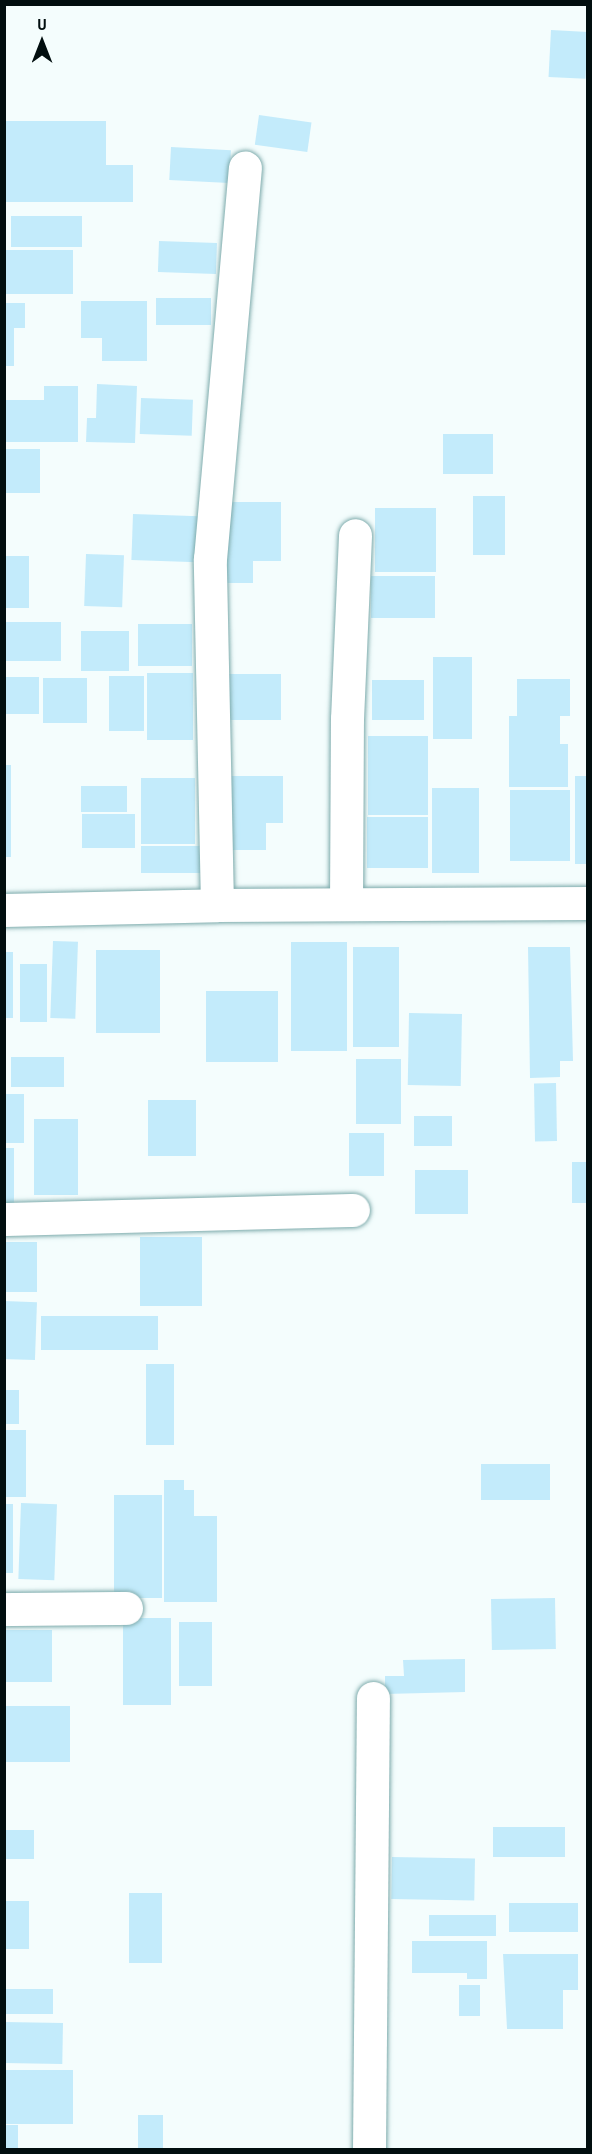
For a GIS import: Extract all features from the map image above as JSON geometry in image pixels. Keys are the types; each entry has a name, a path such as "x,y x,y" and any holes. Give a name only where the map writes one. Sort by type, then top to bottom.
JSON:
{"street":[{"path":"217,904 210,559 244,168"},
{"path":"345,904 347,719 355,535"},
{"path":"4,910 217,904 588,903"},
{"path":"4,1219 353,1210"},
{"path":"4,1609 126,1608"},
{"path":"369,2150 373,1698"}],"building":[{"path":"551,30 588,32 585,79 549,77"},
{"path":"259,115 311,122 307,152 255,145"},
{"path":"4,121 106,121 106,165 133,165 133,202 4,202"},
{"path":"171,147 231,150 229,183 169,180"},
{"path":"11,216 82,216 82,247 11,247"},
{"path":"159,241 217,243 216,274 158,272"},
{"path":"4,250 73,250 73,294 4,294"},
{"path":"156,298 211,298 211,325 156,325"},
{"path":"81,301 147,301 147,361 102,361 102,338 81,338"},
{"path":"4,303 25,303 25,328 14,328 14,366 4,366"},
{"path":"97,384 137,386 135,443 86,442 87,418 96,418"},
{"path":"44,386 78,386 78,442 4,442 4,400 44,400"},
{"path":"141,398 193,400 192,436 140,434"},
{"path":"443,434 493,434 493,474 443,474"},
{"path":"4,449 40,449 40,493 4,493"},
{"path":"473,496 505,496 505,555 473,555"},
{"path":"222,502 281,502 281,561 253,561 253,583 222,583"},
{"path":"375,508 436,508 436,572 375,572"},
{"path":"133,514 199,516 197,562 131,560"},
{"path":"86,554 124,555 122,607 84,606"},
{"path":"4,556 29,556 29,608 4,608"},
{"path":"371,576 435,576 435,618 371,618"},
{"path":"5,622 61,622 61,661 5,661"},
{"path":"138,624 192,624 192,666 138,666"},
{"path":"81,631 129,631 129,671 81,671"},
{"path":"433,657 472,657 472,739 433,739"},
{"path":"147,673 193,673 193,740 147,740"},
{"path":"218,674 281,674 281,720 218,720"},
{"path":"109,676 144,676 144,731 109,731"},
{"path":"4,677 39,677 39,714 4,714"},
{"path":"43,678 87,678 87,723 43,723"},
{"path":"517,679 570,679 570,716 560,716 560,744 568,744 568,787 509,787 509,716 517,716"},
{"path":"372,680 424,680 424,720 372,720"},
{"path":"368,736 428,736 428,815 368,815"},
{"path":"4,765 11,765 11,857 4,857"},
{"path":"220,776 283,776 283,823 266,823 266,850 220,850"},
{"path":"575,776 588,776 588,864 575,864"},
{"path":"141,778 195,778 195,844 141,844"},
{"path":"81,786 127,786 127,812 81,812"},
{"path":"432,788 479,788 479,873 432,873"},
{"path":"510,790 570,790 570,861 510,861"},
{"path":"82,814 135,814 135,848 82,848"},
{"path":"367,817 428,817 428,868 367,868"},
{"path":"141,846 203,846 203,873 141,873"},
{"path":"53,941 78,942 75,1019 50,1018"},
{"path":"291,942 347,942 347,1051 291,1051"},
{"path":"353,947 399,947 399,1047 353,1047"},
{"path":"528,947 570,947 573,1061 560,1061 560,1077 530,1078"},
{"path":"96,950 160,950 160,1033 96,1033"},
{"path":"4,952 13,952 13,1018 4,1018"},
{"path":"20,964 47,964 47,1022 20,1022"},
{"path":"206,991 278,991 278,1062 206,1062"},
{"path":"409,1013 462,1014 461,1086 408,1085"},
{"path":"11,1057 64,1057 64,1087 11,1087"},
{"path":"356,1059 401,1059 401,1124 356,1124"},
{"path":"534,1083 556,1083 557,1141 535,1141"},
{"path":"4,1094 24,1094 24,1143 4,1143"},
{"path":"148,1100 196,1100 196,1156 148,1156"},
{"path":"414,1116 452,1116 452,1146 414,1146"},
{"path":"34,1119 78,1119 78,1195 34,1195"},
{"path":"349,1133 384,1133 384,1176 349,1176"},
{"path":"4,1148 14,1148 14,1204 4,1204"},
{"path":"572,1162 588,1162 588,1203 572,1203"},
{"path":"415,1170 468,1170 468,1214 415,1214"},
{"path":"140,1237 202,1237 202,1306 140,1306"},
{"path":"4,1242 37,1242 37,1292 4,1292"},
{"path":"4,1301 37,1302 35,1360 4,1359"},
{"path":"41,1316 158,1316 158,1350 41,1350"},
{"path":"146,1364 174,1364 174,1445 146,1445"},
{"path":"4,1390 19,1390 19,1424 4,1424"},
{"path":"4,1430 26,1430 26,1497 4,1497"},
{"path":"481,1464 550,1464 550,1500 481,1500"},
{"path":"164,1480 184,1480 184,1490 194,1490 194,1516 217,1516 217,1602 164,1602"},
{"path":"114,1495 162,1495 162,1598 114,1598"},
{"path":"21,1503 57,1504 54,1580 18,1579"},
{"path":"4,1504 13,1504 13,1573 4,1573"},
{"path":"555,1598 556,1649 492,1650 491,1599"},
{"path":"123,1618 171,1618 171,1705 123,1705"},
{"path":"179,1622 212,1622 212,1686 179,1686"},
{"path":"4,1630 52,1630 52,1682 4,1682"},
{"path":"465,1659 465,1692 385,1694 385,1676 404,1676 403,1660"},
{"path":"4,1706 70,1706 70,1762 4,1762"},
{"path":"493,1827 565,1827 565,1857 493,1857"},
{"path":"4,1830 34,1830 34,1859 4,1859"},
{"path":"392,1857 475,1858 474,1900 391,1899"},
{"path":"129,1893 162,1893 162,1963 129,1963"},
{"path":"4,1901 29,1901 29,1949 4,1949"},
{"path":"509,1903 578,1903 578,1932 509,1932"},
{"path":"429,1915 496,1915 496,1936 429,1936"},
{"path":"412,1941 487,1941 487,1979 467,1979 467,1973 412,1973"},
{"path":"503,1954 578,1954 578,1990 563,1990 563,2029 507,2029"},
{"path":"459,1985 480,1985 480,2016 459,2016"},
{"path":"4,1989 53,1989 53,2014 4,2014"},
{"path":"4,2022 63,2023 62,2064 4,2063"},
{"path":"4,2070 73,2070 73,2124 4,2124"},
{"path":"138,2115 163,2115 163,2150 138,2150"},
{"path":"4,2125 18,2125 18,2150 4,2150"}]}
